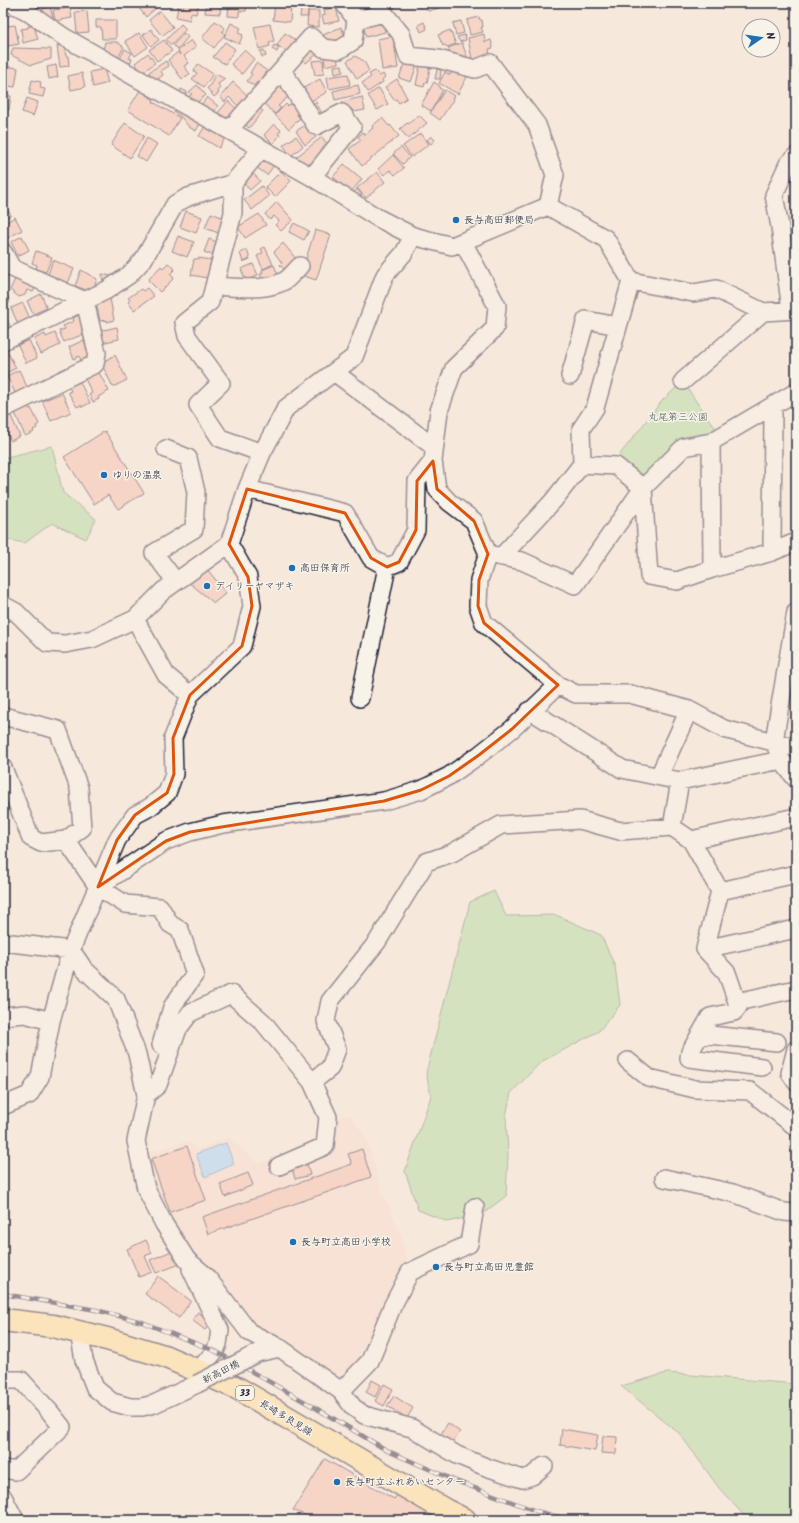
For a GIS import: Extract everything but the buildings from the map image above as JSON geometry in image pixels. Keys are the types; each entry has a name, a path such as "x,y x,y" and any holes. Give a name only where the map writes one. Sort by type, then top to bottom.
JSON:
{"main road":[{"name":"長崎多良見線","path":"3,1320 53,1326 107,1338 164,1356 197,1378 237,1388 443,1515 465,1520"}],"street":[{"path":"10,3 25,10 64,36 261,149 312,176 378,218 413,236 452,246 548,206"},
{"path":"229,130 311,38 323,48 339,50 353,41 356,20 344,3"},
{"path":"356,20 384,13 401,34 408,56 438,59 475,68 490,63 537,125 554,175 548,206"},
{"path":"282,70 316,126 342,113 352,127 312,176"},
{"path":"3,341 107,290 129,276 143,260 175,204 188,197 233,183 261,149"},
{"path":"631,281 692,293 716,289 763,312 793,310 774,195 788,164 796,156"},
{"path":"233,183 233,213 210,302 184,323 187,336 221,383 198,405 220,438 262,453"},
{"path":"548,206 606,239 631,281 594,408 581,429 582,464 553,501 494,556 479,580 478,606 484,623 558,685 576,694 630,694 689,710 724,729 796,748"},
{"path":"3,605 16,612 47,642 65,644 92,639 135,619 164,591 229,544 247,490 262,453 286,408 354,357 385,275 404,254 413,236"},
{"path":"463,242 497,306 495,328 454,368 439,411 433,454 437,489 449,502 474,521 494,556"},
{"path":"3,252 8,270 85,301"},
{"path":"214,286 240,287 274,285 287,279 300,266"},
{"path":"3,409 95,364 97,353 85,301"},
{"path":"683,381 763,312"},
{"path":"570,376 586,320 618,326"},
{"path":"334,372 433,454"},
{"path":"494,556 522,561 575,585 642,488 684,447 711,442 796,392"},
{"path":"772,552 774,406"},
{"path":"711,442 712,569"},
{"path":"166,449 188,458 196,492 194,529 154,553 176,582"},
{"path":"387,567 399,562 416,530 417,481 433,454"},
{"path":"582,464 616,466 642,488 649,576 677,581 712,569 772,552 796,542"},
{"path":"247,490 345,513 371,558 387,567"},
{"path":"3,1106 29,1095 40,1077 51,1021 71,950 117,840 135,815 150,807 167,793 174,774 172,738 190,695 242,646 252,606 248,577 229,544"},
{"path":"360,698 387,567"},
{"path":"796,612 774,741 781,760 796,779"},
{"path":"135,619 166,675 190,695"},
{"path":"98,886 166,841 190,832 223,824 384,801 421,790 449,776 479,755 512,729 530,710 558,685"},
{"path":"530,710 622,769 680,781 781,760"},
{"path":"659,776 689,710"},
{"path":"3,716 58,730 79,788 82,828 66,840 41,843 31,838 3,768"},
{"path":"672,827 680,781"},
{"path":"691,840 796,817"},
{"path":"312,1082 330,1068 337,1049 326,1021 330,1001 377,942 426,862 452,853 501,825 580,820 620,831 672,827 691,840 720,891 705,949"},
{"path":"66,840 98,886 125,904 160,906 170,924 180,930 195,974 172,1007 146,1094 136,1141 146,1189 164,1224 187,1260 220,1330 215,1352 197,1378"},
{"path":"720,891 796,874"},
{"path":"705,949 796,929"},
{"path":"3,942 71,950 84,969 116,999 137,1054 146,1094"},
{"path":"705,949 728,973 738,1007 734,1012 710,1017 690,1052 689,1058 762,1068"},
{"path":"737,1002 796,989"},
{"path":"146,1094 158,1085 178,1029 190,1014 231,994 263,1022 312,1082 328,1117 325,1146 279,1166"},
{"path":"3,1016 25,1014 51,1021"},
{"path":"700,1034 777,1042"},
{"path":"796,1049 790,1073 796,1082"},
{"path":"628,1061 650,1078 695,1089 750,1090 796,1127"},
{"path":"664,1178 733,1193 784,1212 796,1213"},
{"path":"341,1391 370,1361 392,1307 410,1272 469,1244 475,1207"},
{"path":"187,1260 206,1276 250,1332 280,1348 341,1391 353,1407 364,1415 412,1428 457,1454 486,1467 522,1479 532,1476 544,1466"},
{"name":"新高田橋","path":"79,1332 84,1360 96,1388 112,1402 130,1407 142,1407 154,1404 197,1378 246,1359 257,1353 280,1348"},
{"path":"3,1380 21,1380 62,1427 16,1471 3,1469"},
{"path":"3,1497 15,1520"}],"highlighted area":[{"path":"433,461 437,489 474,521 488,554 479,580 478,606 484,623 558,685 512,729 479,755 449,776 421,790 384,801 190,832 166,841 98,887 117,840 135,815 167,793 174,774 173,738 190,695 242,646 252,606 248,577 229,544 247,489 345,513 371,558 387,567 399,562 416,530 417,481"}],"shaded area":[{"name":"長与町立高田小学校","path":"350,1115 366,1138 382,1191 401,1235 408,1266 368,1359 349,1371 333,1377 263,1331 241,1311 187,1249 161,1203 147,1165 147,1153 188,1141 198,1149 229,1138 258,1164 320,1140 333,1118"}],"green space":[{"name":"丸尾第三公園","path":"683,381 703,412 718,431 683,440 644,475 635,471 617,458 661,402"},
{"path":"52,446 63,493 96,519 86,539 52,523 25,543 3,539 3,458"},
{"path":"494,891 506,916 556,915 601,935 615,966 620,1005 599,1031 541,1062 511,1093 506,1116 508,1155 506,1196 484,1213 448,1222 418,1210 405,1171 431,1096 426,1073 470,902"},
{"path":"667,1373 796,1384 796,1520 748,1520 719,1488 680,1434 621,1386"}],"water":[{"path":"226,1143 234,1164 205,1177 196,1154"}],"railway":[{"path":"3,1294 96,1310 142,1322 215,1351 388,1451 456,1481 536,1511 570,1520"}],"place":[{"name":"長与高田郵便局","path":"456,220"},
{"name":"ゆりの温泉","path":"104,475"},
{"name":"高田保育所","path":"292,568"},
{"name":"デイリーヤマザキ","path":"207,586"},
{"name":"長与町立高田小学校","path":"293,1242"},
{"name":"長与町立高田児童館","path":"436,1267"},
{"name":"長与町立ふれあいセンター","path":"337,1482"}]}
